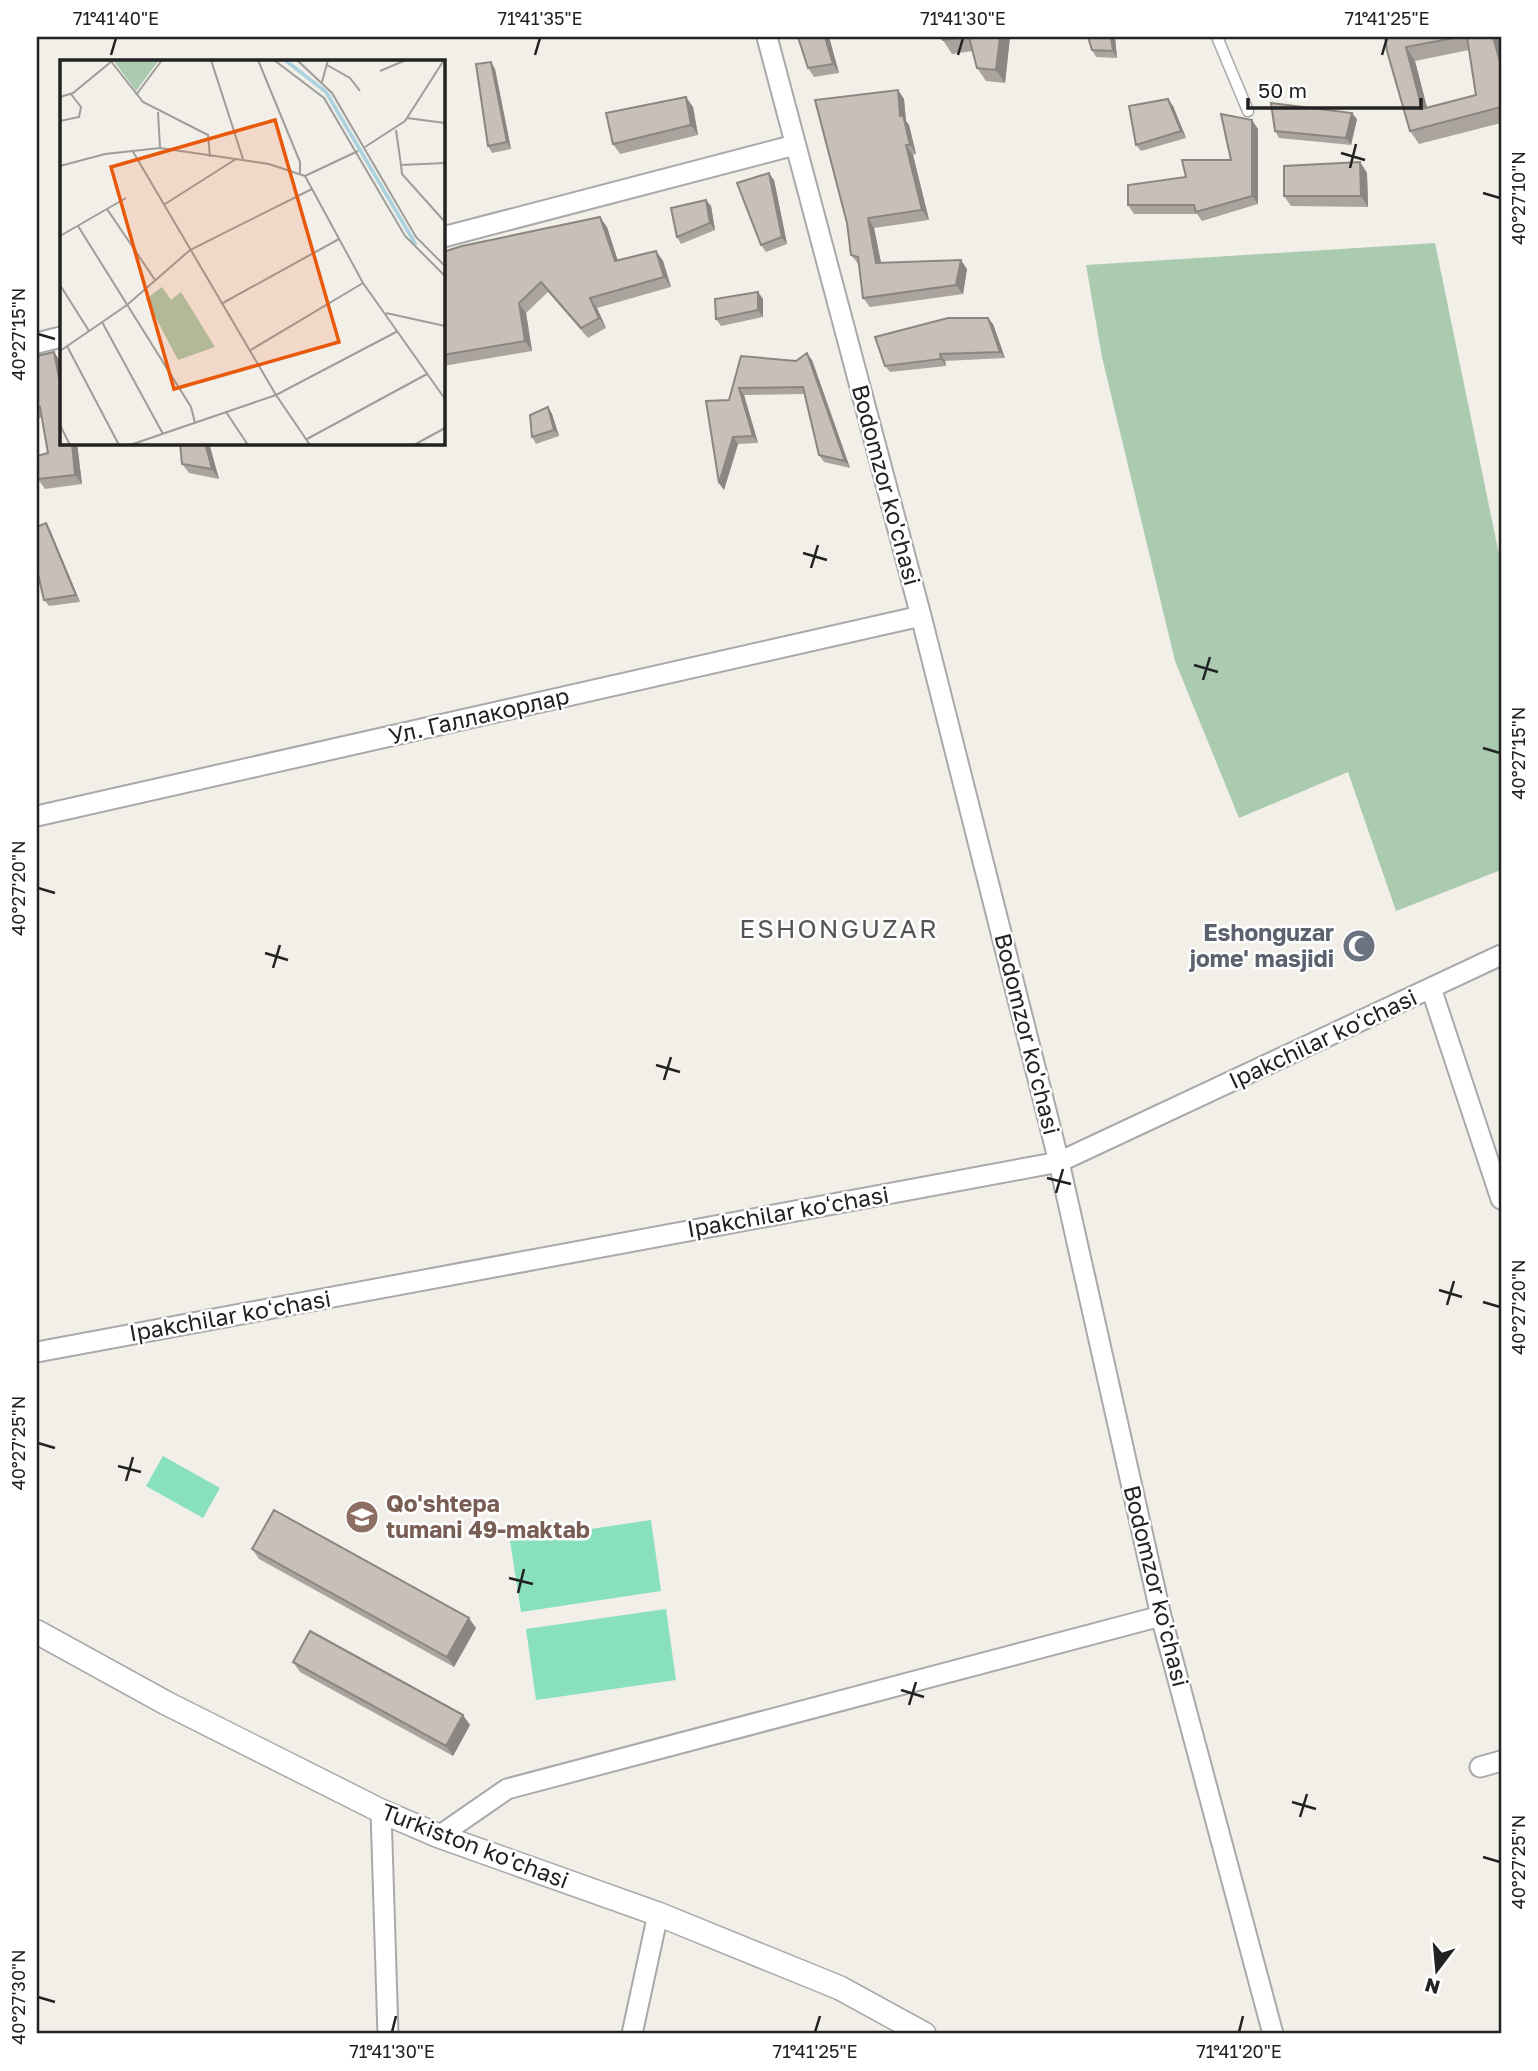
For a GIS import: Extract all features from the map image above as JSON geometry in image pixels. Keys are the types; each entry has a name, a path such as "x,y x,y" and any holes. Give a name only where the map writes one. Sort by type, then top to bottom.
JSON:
{"street":[{"name":"Bodomzor ko'chasi","path":"767,37 921,616 1059,1162 1161,1616 1273,2034"},
{"path":"444,237 795,145"},
{"path":"37,343 60,337"},
{"name":"Ул. Галлакорлар","path":"37,816 921,616"},
{"name":"Ipakchilar koʻchasi","path":"37,1352 1059,1162 1501,955"},
{"path":"1431,988 1501,1199"},
{"path":"439,1836 507,1789 1161,1616"},
{"name":"Turkiston ko'chasi","path":"37,1632 166,1703 381,1811 439,1836 659,1914 840,1987 924,2034"},
{"path":"1480,1767 1501,1761"},
{"path":"381,1811 388,2034"},
{"path":"632,2034 659,1914"}],"lane":[{"path":"1217,37 1248,111"}],"green space":[{"path":"1435,243 1501,564 1501,870 1396,911 1348,772 1239,818 1175,661 1102,357 1086,265"},
{"path":"163,1456 220,1488 203,1518 146,1486"},
{"path":"651,1520 661,1591 521,1612 510,1541"},
{"path":"666,1609 676,1680 536,1700 526,1629"}],"building":[{"path":"798,37 825,37 833,64 808,68"},
{"path":"941,37 969,37 943,40"},
{"path":"969,37 1000,37 996,70 977,68"},
{"path":"1088,37 1111,37 1113,51 1092,50"},
{"path":"1385,37 1459,37 1406,47 1422,109 1476,95 1467,37 1493,37 1501,65 1501,107 1410,131"},
{"path":"491,62 507,142 488,146 476,64"},
{"path":"898,90 900,116 903,115 910,145 906,145 922,210 868,218 876,263 961,260 956,285 863,298 858,257 851,255 847,223 815,100"},
{"path":"686,97 691,125 613,144 606,113"},
{"path":"1168,99 1181,131 1136,145 1129,106"},
{"path":"1271,103 1352,113 1346,138 1275,131"},
{"path":"1221,114 1252,120 1252,196 1196,212 1194,205 1128,205 1128,185 1186,177 1182,160 1231,160"},
{"path":"1360,162 1361,196 1284,196 1284,166"},
{"path":"769,173 782,237 761,245 737,183"},
{"path":"706,200 710,223 677,237 671,208"},
{"path":"600,217 615,261 656,251 664,277 590,298 599,318 581,328 541,282 519,303 525,341 444,355 444,252"},
{"path":"758,292 758,310 716,319 715,299"},
{"path":"948,318 988,318 1000,352 940,354 941,359 885,366 875,337"},
{"path":"54,352 60,383 60,444 72,444 75,475 38,479 37,456 48,453 40,407 37,407 37,356"},
{"path":"807,353 845,461 819,455 803,387 739,388 753,436 733,437 719,483 706,401 729,400 741,356 796,361"},
{"path":"548,407 554,430 532,437 530,415"},
{"path":"180,444 205,444 212,469 182,464"},
{"path":"46,523 76,595 44,600 37,570 37,527"},
{"path":"274,1510 469,1618 447,1657 252,1549"},
{"path":"310,1631 463,1715 446,1746 293,1662"}],"place":[{"name":"Eshonguzar jome' masjidi","path":"1359,946"},
{"name":"Qo'shtepa tumani 49-maktab","path":"362,1517"}],"district":[{"name":"ESHONGUZAR","path":"839,929"}]}
